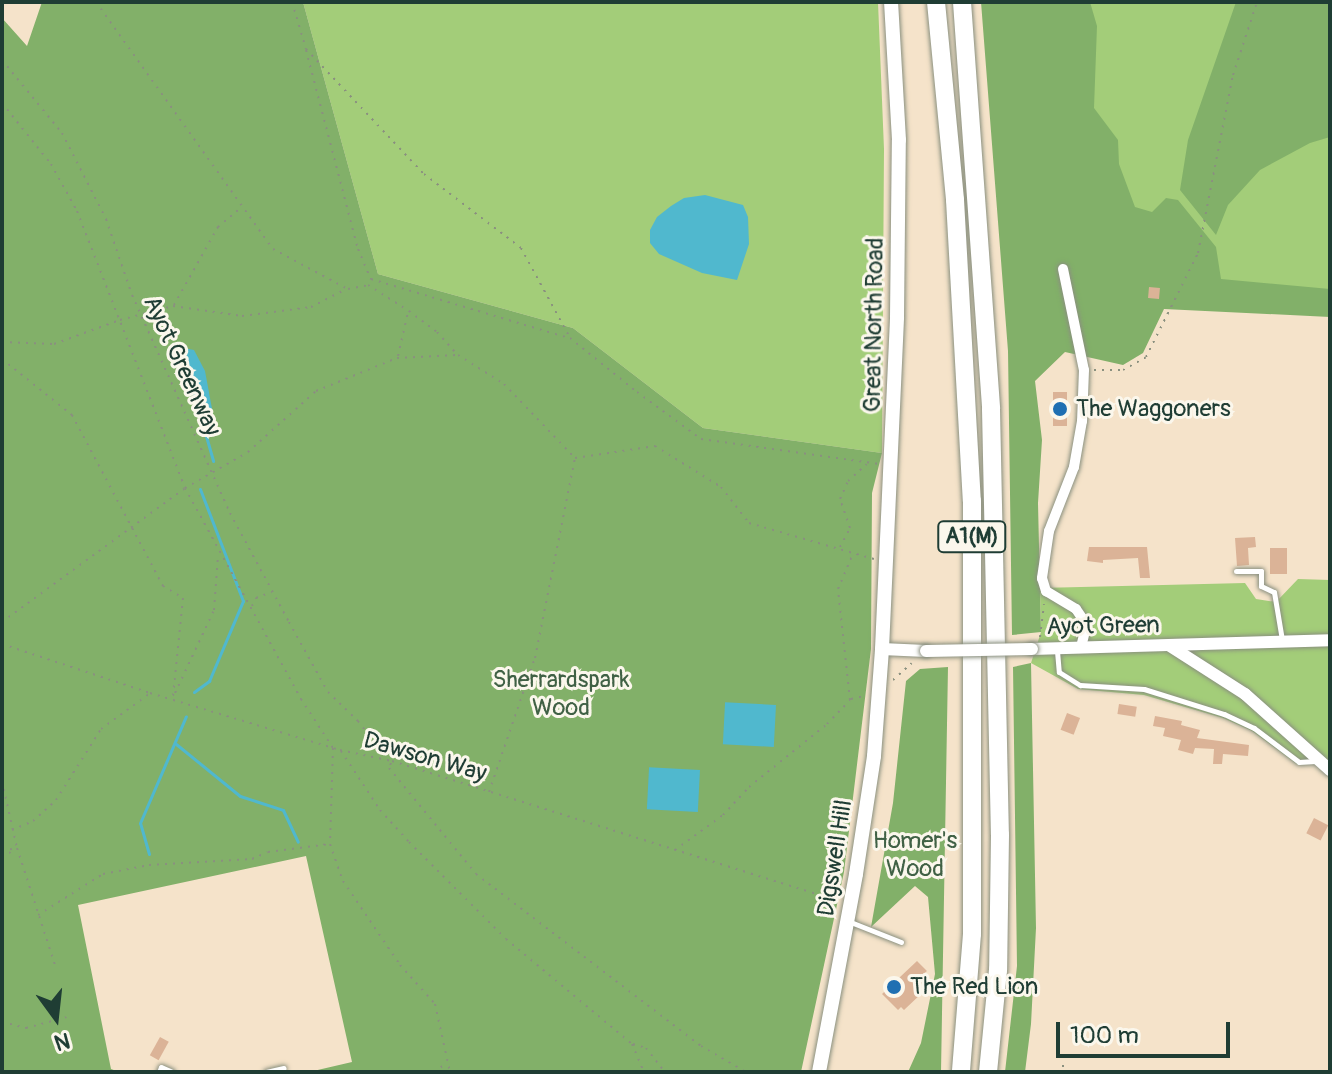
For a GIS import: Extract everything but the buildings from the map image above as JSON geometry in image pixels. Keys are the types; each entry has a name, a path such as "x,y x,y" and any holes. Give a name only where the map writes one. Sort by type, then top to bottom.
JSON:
{"highway":[{"name":"A1(M)","path":"936,2 955,200 972,501 972,934 961,1072"},
{"name":"A1(M)","path":"962,2 986,316 996,632 1000,835 998,970 988,1072"}],"main road":[{"name":"Great North Road","path":"882,649 897,317 899,140 891,2"},
{"name":"Digswell Hill","path":"819,1072 848,921 874,756 882,649"}],"street":[{"path":"1063,269 1084,370 1082,421 1074,467 1049,531 1042,578 1046,591 1076,609 1082,618 1085,631 1081,647"},
{"path":"1170,646 1330,640"},
{"name":"Ayot Green","path":"882,649 926,651 1032,645 1057,649 1170,646 1245,694 1330,770"}],"lane":[{"path":"1236,571 1261,571 1261,586 1274,592 1282,641"},
{"path":"1057,649 1059,672 1080,685 1144,689 1224,714 1254,728 1299,762 1320,760"},
{"path":"848,921 901,942"},
{"path":"159,1072 161,1067 172,1072"},
{"path":"266,1072 284,1068"}],"path":[{"path":"96,2 273,249 348,289"},
{"path":"292,2 358,249 371,279 570,338 701,439 879,464"},
{"path":"1084,370 1123,370 1146,357 1198,253 1233,75 1257,2"},
{"path":"306,49 424,174 521,248 570,338"},
{"name":"Ayot Greenway","path":"2,60 62,133 106,219 140,313 230,513 272,592 328,692 358,721 387,760"},
{"path":"2,103 51,164 77,211 185,488 219,555 301,699 333,748 330,844 343,881 400,965 435,1004 450,1072"},
{"path":"173,306 218,227 242,207"},
{"path":"2,342 54,344 140,313 173,306 242,316 311,307 348,289 368,285 437,332 458,355 504,384 575,458"},
{"path":"397,358 409,311"},
{"path":"2,622 185,488 248,452 316,391 397,358 458,355"},
{"path":"2,359 72,415 163,586 183,598 173,698"},
{"path":"575,458 655,446 721,487 749,523 874,559"},
{"path":"489,793 535,658 575,458"},
{"path":"840,547 850,528 840,499 848,481 868,464"},
{"path":"850,700 838,589 853,552"},
{"path":"173,698 214,610 219,555"},
{"path":"1032,645 1041,637 1046,591"},
{"path":"251,607 256,598 272,592"},
{"name":"Dawson Way","path":"2,644 150,693 340,750 392,761 840,901"},
{"path":"12,830 33,821 56,800 101,729 150,693"},
{"path":"673,851 723,815 749,787 827,724 850,700 865,696"},
{"path":"340,750 380,810 506,939 632,1044 646,1048 665,1072"},
{"path":"392,761 389,768 476,874 701,1046 746,1072"},
{"path":"2,781 17,848 55,965"},
{"path":"38,915 103,874 149,865 252,859 268,852 330,844"},
{"path":"2,850 17,848"},
{"path":"2,857 17,848"},
{"path":"2,1022 26,1028 67,1017"},
{"path":"632,1044 644,1072"},
{"path":"434,1072 448,1062"},
{"path":"1063,1065 1063,1072"}],"green space":[{"name":"Sherrardspark Wood","path":"42,2 303,2 378,274 573,328 703,428 882,453 872,493 871,649 844,872 801,1072 309,1072 352,1062 306,856 78,905 111,1069 119,1072 2,1072 2,18 27,46"},
{"path":"303,2 878,2 884,149 882,453 703,428 573,328 378,274"},
{"path":"981,2 1090,2 1097,26 1094,108 1118,140 1119,164 1135,207 1152,212 1166,198 1178,200 1216,247 1221,279 1330,289 1330,317 1164,309 1143,353 1123,365 1065,352 1035,381 1042,440 1038,503 1041,632 1012,635 1008,351"},
{"path":"1038,2 1330,2 1330,301 1087,277"},
{"path":"1236,2 1330,2 1330,137 1310,143 1260,170 1228,205 1216,235 1180,190 1188,140"},
{"path":"1298,579 1330,580 1330,765 1326,762 1298,765 1252,731 1223,718 1144,695 1078,689 1031,663 1041,632 1040,588 1245,583 1256,599 1276,602"},
{"path":"1031,663 1036,928 1031,1024 1025,1072 1005,1072 1017,966 1013,667"},
{"name":"Homer's Wood","path":"948,667 941,1072 908,1072 921,1043 935,974 928,897 915,886 871,927 893,803 906,681 920,669"}],"water":[{"path":"705,195 743,205 748,217 749,244 737,280 702,273 659,254 650,243 650,230 657,217 684,198"},
{"path":"178,347 194,350 205,371 213,414 206,419 201,419"},
{"path":"725,702 776,705 774,747 723,744"},
{"path":"649,767 700,770 698,812 647,809"}],"waterway":[{"path":"206,419 206,436 213,461"},
{"path":"194,692 209,681 243,601 200,489"},
{"path":"149,854 140,823 186,716"},
{"path":"176,744 240,796 283,810 298,842"}],"place":[{"name":"The Waggoners","path":"1060,409"},
{"name":"The Red Lion","path":"894,987"}]}
